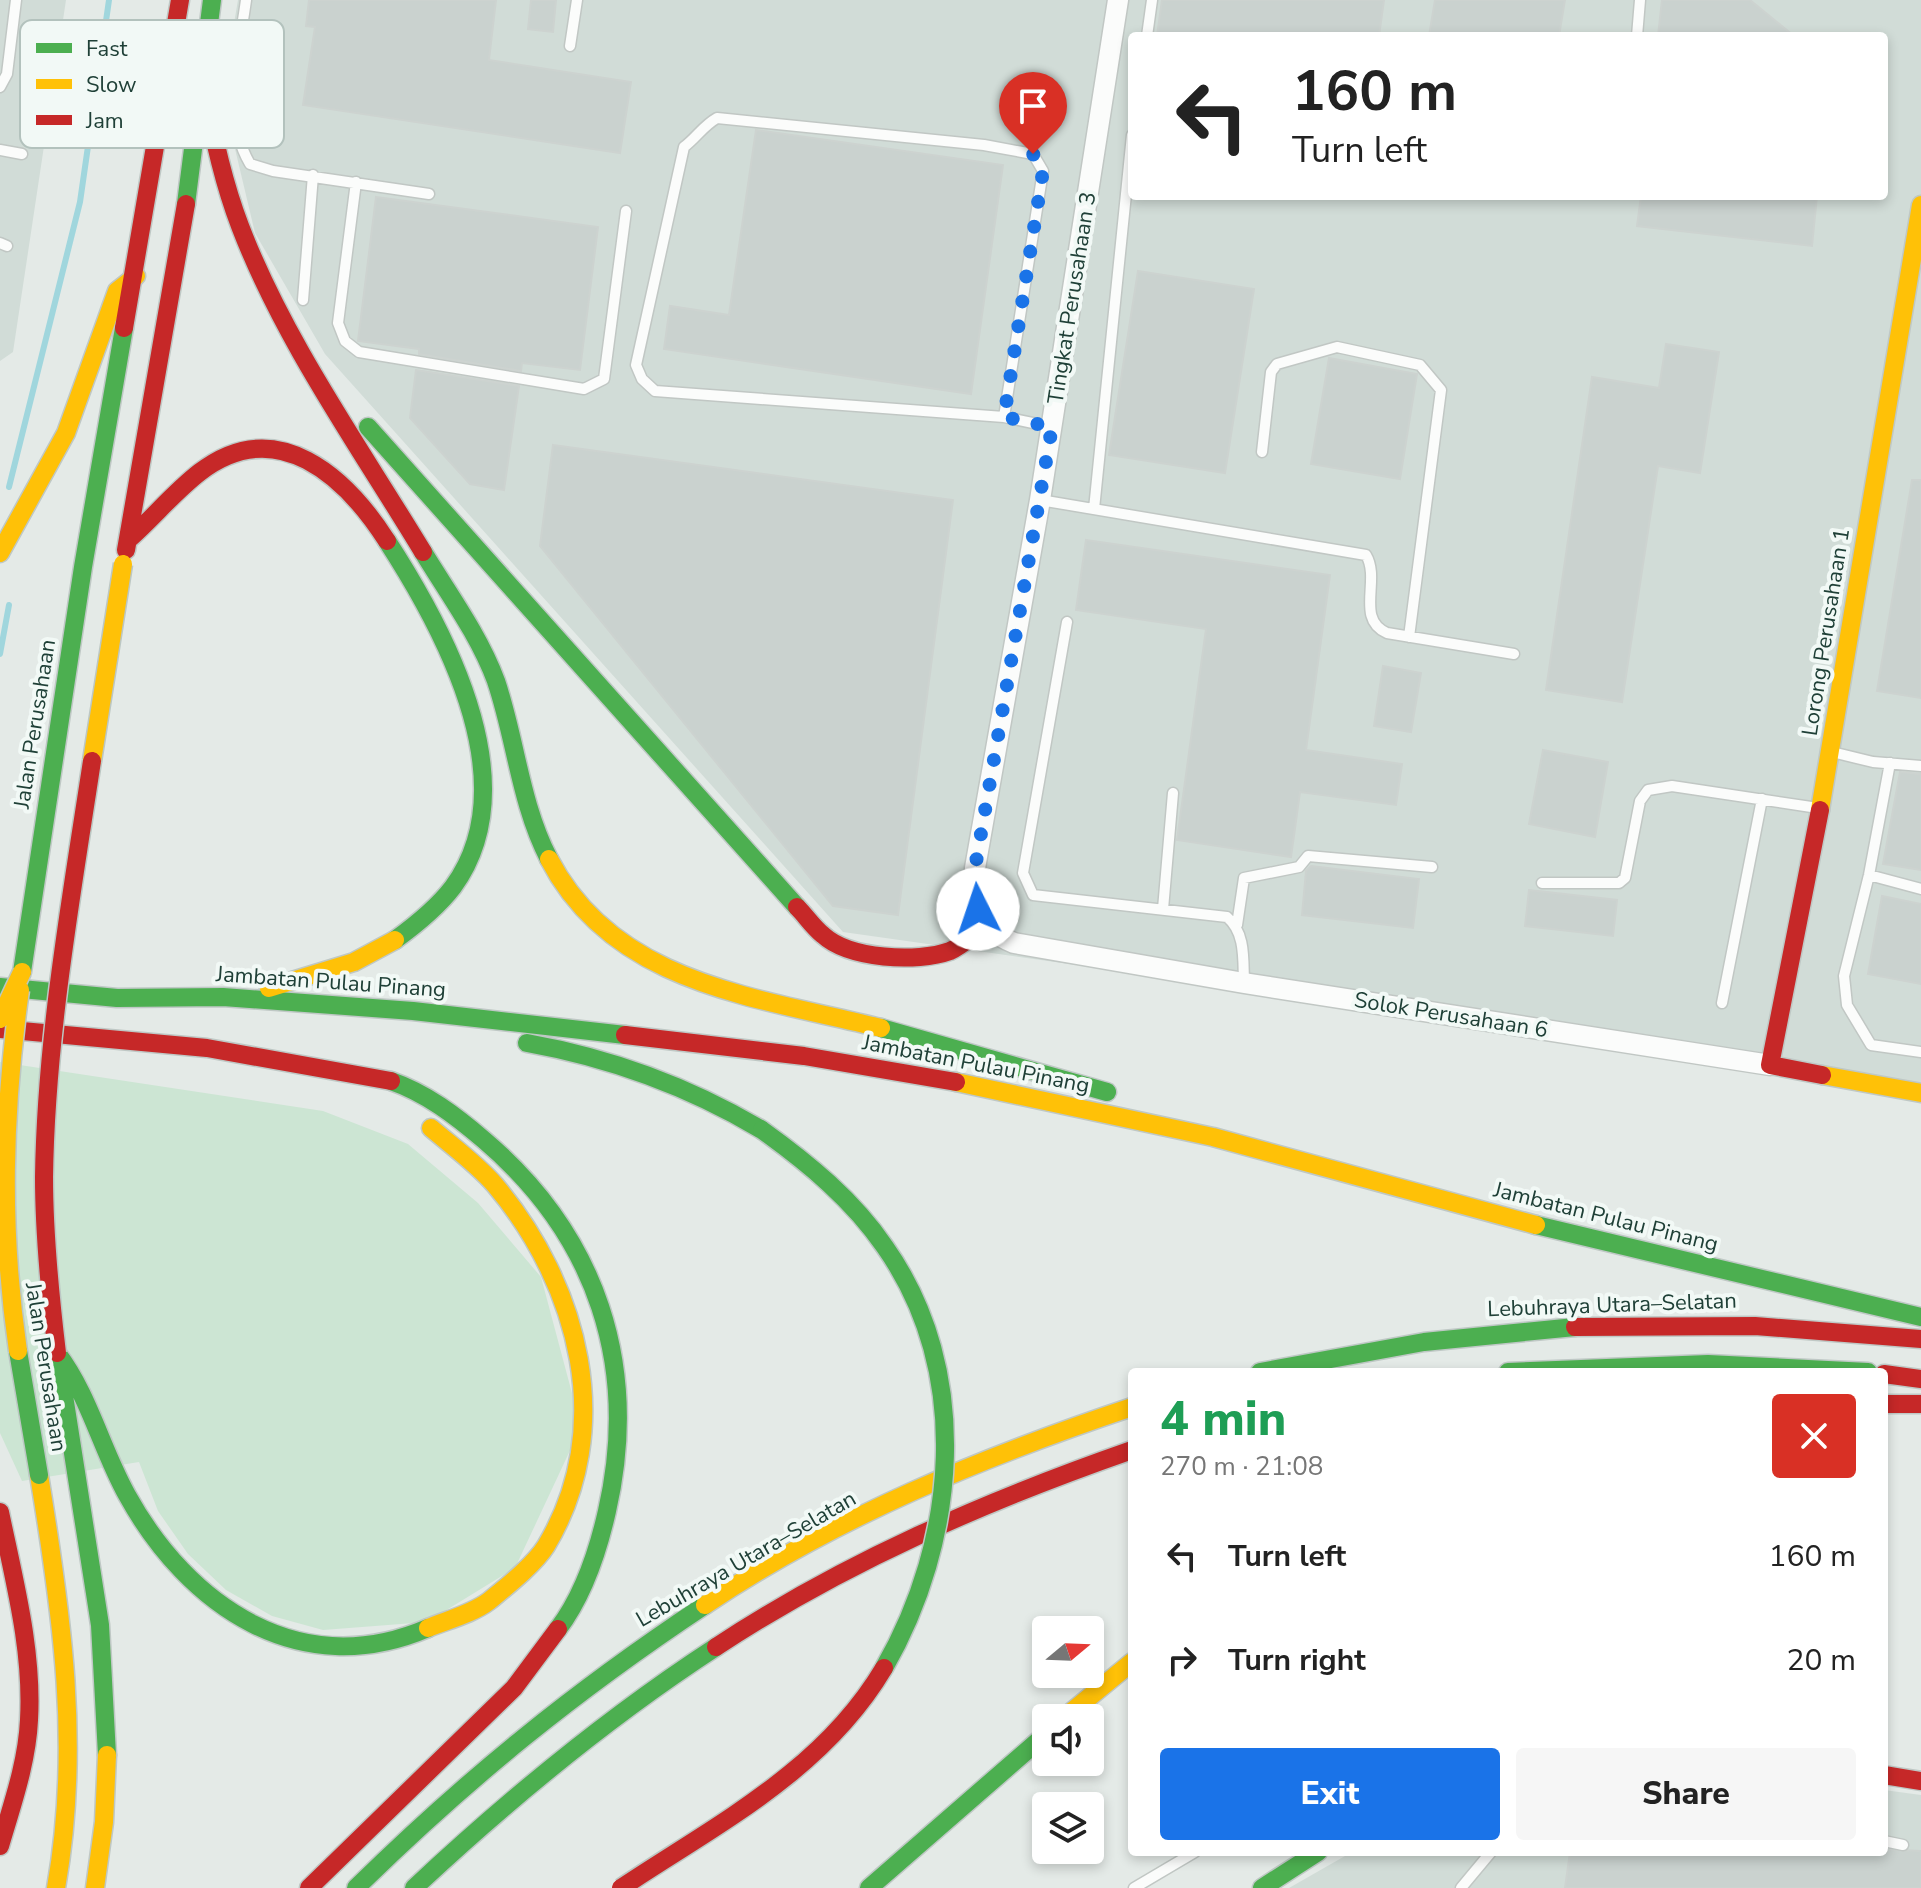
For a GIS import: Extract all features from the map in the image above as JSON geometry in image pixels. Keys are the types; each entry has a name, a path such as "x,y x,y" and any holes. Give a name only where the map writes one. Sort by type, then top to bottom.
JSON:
{"main road":[{"name":"Jalan Perusahaan","path":"177,20 180,0"},
{"name":"Jalan Perusahaan","path":"210,20 212,0"},
{"name":"Jalan Perusahaan","path":"56,1888 71,1759 69,1687 65,1635 16,1341 3,1196 6,1087 83,567 156,148"},
{"name":"Jalan Perusahaan","path":"95,1888 108,1795 108,1708 101,1632 57,1353 42,1199 48,1060 98,711 193,148"},
{"path":"216,148 238,227 264,286 484,654 502,699 523,796 541,843 564,884 601,925 652,963 696,982 1046,1073 1130,1100 1213,1137"},
{"name":"Lorong Perusahaan 1","path":"1770,1065 1820,808 1921,205"},
{"path":"0,553 66,433 117,291 136,276"},
{"path":"320,381 347,404 824,937 842,947 920,957 952,950 986,926"},
{"path":"128,540 186,480 229,455 271,449 298,455 322,467 355,499 417,592 451,659 478,738 484,781 479,825 461,874 434,912 393,945 347,968 309,980 223,997"},
{"path":"0,1019 22,972"},
{"name":"Jambatan Pulau Pinang","path":"0,987 117,998 223,997 413,1011 804,1056 977,1086 1213,1137 1513,1220 1921,1317"},
{"path":"413,1011 493,1037 549,1046 645,1073 709,1098 762,1130 807,1165 853,1209 883,1245 910,1291 929,1343 944,1404 947,1456 943,1511 922,1588 874,1688 843,1726 775,1788 621,1888"},
{"path":"0,1029 230,1051 380,1077 425,1097 493,1144 515,1164 559,1217 588,1270 613,1348 621,1421 620,1456 609,1513 587,1576 572,1608 537,1664 309,1888"},
{"name":"Solok Perusahaan 6","path":"1770,1065 1921,1093"},
{"path":"333,1071 383,1097"},
{"path":"57,1353 79,1384 125,1492 177,1566 202,1590 250,1625 296,1640 343,1647 365,1646 431,1630 476,1610 536,1558 568,1506 584,1453 587,1398 579,1347 560,1292 525,1225 469,1159 417,1119"},
{"name":"Lebuhraya Utara–Selatan","path":"1282,1368 1441,1339 1582,1326 1753,1324 1921,1339"},
{"path":"1608,1368 1708,1364 1788,1368"},
{"path":"1888,1375 1921,1379"},
{"path":"1888,1404 1921,1404"},
{"name":"Lebuhraya Utara–Selatan","path":"356,1888 424,1821 532,1729 686,1618 799,1551 957,1471 1128,1408"},
{"path":"414,1888 561,1757 669,1678 761,1618 912,1537 1018,1490 1128,1451"},
{"path":"0,1512 19,1610 29,1696 20,1775 0,1846"},
{"path":"1081,1704 1128,1665"},
{"path":"869,1888 1032,1746"},
{"path":"1888,1776 1921,1781"},
{"path":"1262,1888 1312,1856"}],"street":[{"name":"Tingkat Perusahaan 3","path":"986,926 974,890 975,868 1040,500 1118,0"},
{"name":"Solok Perusahaan 6","path":"986,926 996,936 1014,943 1244,983 1770,1065"}],"lane":[{"path":"0,87 7,74 16,0"},
{"path":"243,20 246,0"},
{"path":"570,46 577,0"},
{"path":"1148,32 1152,0"},
{"path":"1637,32 1640,0"},
{"path":"1004,417 1043,171 1033,154 984,145 717,118 703,126 696,138 684,147 636,365 642,379 655,391 1004,417 1052,427"},
{"path":"240,148 250,164 273,171 429,194"},
{"path":"0,150 22,154"},
{"path":"1094,509 1128,174"},
{"path":"303,300 313,175"},
{"path":"356,182 338,323 345,341 359,352 584,389 604,379 626,211"},
{"path":"1262,452 1271,372 1277,364 1337,347 1420,365 1433,377 1441,390 1409,637"},
{"path":"1040,500 1366,555 1372,565 1370,620 1375,628 1387,633 1514,654"},
{"path":"1067,622 1023,873 1033,895 1227,917 1237,925"},
{"path":"1830,751 1921,766"},
{"path":"1890,763 1869,875 1844,976 1847,1005 1871,1045 1921,1052"},
{"path":"1542,883 1619,883 1625,878 1640,801 1648,790 1672,786 1820,808"},
{"path":"1163,909 1173,793"},
{"path":"1722,1003 1762,799"},
{"path":"1244,983 1237,925 1244,878 1299,867 1308,856 1432,867"},
{"path":"1869,875 1921,889"},
{"path":"1888,1842 1903,1845"},
{"path":"1134,1888 1188,1856"},
{"path":"1461,1888 1488,1856"}],"shaded area":[{"path":"0,0 66,0 63,20 20,20 20,148 44,148 13,352 0,361"},
{"path":"238,0 1921,0 1921,1084 843,932 325,354 255,233 235,148 284,148 284,20 235,20"},
{"path":"1888,1791 1921,1795 1921,1888 1289,1888 1345,1856 1888,1856"}],"green space":[{"path":"0,1062 323,1111 408,1144 478,1203 541,1277 581,1427 515,1568 427,1622 323,1630 272,1616 226,1590 188,1554 158,1511 139,1462 22,1481 0,1433"}],"building":[{"path":"309,0 496,0 489,60 631,82 620,153 303,105 315,27 306,26"},
{"path":"531,0 556,0 553,32 528,29"},
{"path":"1162,0 1384,0 1380,32 1158,32"},
{"path":"1435,0 1565,0 1560,32 1430,32"},
{"path":"1662,0 1750,0 1789,32 1658,32"},
{"path":"756,130 1003,165 971,394 664,349 670,306 729,315"},
{"path":"376,197 598,227 580,370 522,363 521,371 419,354 419,349 358,341"},
{"path":"1640,200 1817,200 1812,246 1637,226"},
{"path":"1138,271 1254,289 1225,473 1109,455"},
{"path":"1666,344 1719,352 1700,473 1658,466 1622,702 1546,690 1592,377 1659,388"},
{"path":"1329,358 1417,374 1400,479 1311,464"},
{"path":"416,370 519,386 504,490 470,484 410,418"},
{"path":"553,445 953,500 898,915 833,906 540,546"},
{"path":"1912,480 1921,480 1921,698 1877,691"},
{"path":"1086,540 1330,575 1306,750 1402,764 1396,805 1300,792 1291,857 1177,840 1206,629 1076,610"},
{"path":"1383,666 1421,673 1411,732 1374,726"},
{"path":"1543,750 1608,762 1595,837 1529,824"},
{"path":"1900,772 1921,774 1921,870 1883,864"},
{"path":"1311,866 1419,879 1413,928 1302,915 1306,871"},
{"path":"1529,890 1617,900 1613,936 1525,926"},
{"path":"1882,896 1921,904 1921,984 1868,974"},
{"path":"1888,1849 1921,1851 1921,1888 1565,1888 1569,1856 1888,1856"}],"waterway":[{"path":"106,20 109,0"},
{"path":"9,487 80,202 88,148"},
{"path":"0,654 9,605"}],"traffic: fast":[{"path":"209,20 212,0"},
{"path":"186,204 193,148"},
{"path":"22,972 83,567 124,328"},
{"path":"368,427 797,907"},
{"path":"387,541 433,619 454,663 481,756 483,802 474,846 453,887 426,915 395,940"},
{"path":"423,552 481,647 496,681 531,816 549,859"},
{"path":"0,987 117,998 223,997 413,1011 625,1035"},
{"path":"881,1028 1107,1092"},
{"path":"527,1043 589,1057 648,1076 706,1100 762,1130"},
{"path":"391,1081 416,1092 451,1114 484,1140 523,1178 556,1218 581,1261 600,1307 612,1355 618,1405 616,1457 607,1511 594,1557 582,1588 558,1629"},
{"path":"762,1130 829,1183 872,1230 913,1296 932,1348 943,1402 945,1457 940,1512 927,1566 909,1619 884,1668"},
{"path":"1536,1225 1921,1317"},
{"path":"1282,1368 1424,1342 1575,1327"},
{"path":"18,1351 39,1475"},
{"path":"57,1353 78,1386 127,1495 152,1535 182,1570 215,1600 252,1624 293,1639 336,1646 381,1643 428,1628"},
{"path":"59,1364 100,1625 107,1755"},
{"path":"1608,1368 1708,1364 1788,1368"},
{"path":"356,1888 439,1810 523,1738 611,1670 705,1605"},
{"path":"414,1888 560,1761 636,1702 716,1647"},
{"path":"869,1888 1032,1746"},
{"path":"1262,1888 1312,1856"}],"traffic: slow":[{"path":"1820,810 1921,205"},
{"path":"0,553 66,433 117,291 136,276"},
{"path":"92,761 123,564"},
{"path":"549,859 577,901 611,934 650,960 693,979 739,994 881,1028"},
{"path":"269,988 354,962 395,940"},
{"path":"0,1019 22,972"},
{"path":"18,1351 8,1260 6,1170 10,1081 20,990"},
{"path":"1822,1075 1921,1093"},
{"path":"956,1082 1213,1137 1536,1225"},
{"path":"428,1628 482,1606 527,1568 546,1546 568,1501 580,1454 583,1406 579,1359 567,1312 548,1267 524,1224 495,1185 431,1128"},
{"path":"705,1605 755,1573 858,1517 966,1468 1128,1408"},
{"path":"39,1475 55,1578 66,1681 67,1784 56,1888"},
{"path":"1081,1704 1128,1665"},
{"path":"95,1888 104,1822 107,1755"}],"traffic: jam":[{"path":"177,20 180,0"},
{"path":"124,328 155,148"},
{"path":"217,148 240,226 278,311 423,552"},
{"path":"126,550 186,204"},
{"path":"128,540 200,472 228,455 256,449 282,451 307,460 330,475 351,495 387,541"},
{"path":"57,1353 45,1221 49,1073 92,761"},
{"path":"1820,810 1770,1065 1822,1075"},
{"path":"797,907 819,932 835,943 866,954 902,958 950,951 986,926"},
{"path":"0,1029 207,1048 391,1081"},
{"path":"625,1035 804,1056 956,1082"},
{"path":"1575,1327 1755,1326 1921,1339"},
{"path":"1888,1375 1921,1379"},
{"path":"1888,1404 1921,1404"},
{"path":"716,1647 815,1588 918,1536 1024,1490 1128,1451"},
{"path":"0,1512 21,1615 29,1694 25,1752 0,1846"},
{"path":"309,1888 514,1688 558,1629"},
{"path":"621,1888 766,1793 799,1766 831,1737 884,1668"},
{"path":"1888,1776 1921,1781"}],"route":[{"path":"978,909 974,890 975,868 1052,427 1004,417 1043,171 1033,154"}]}
